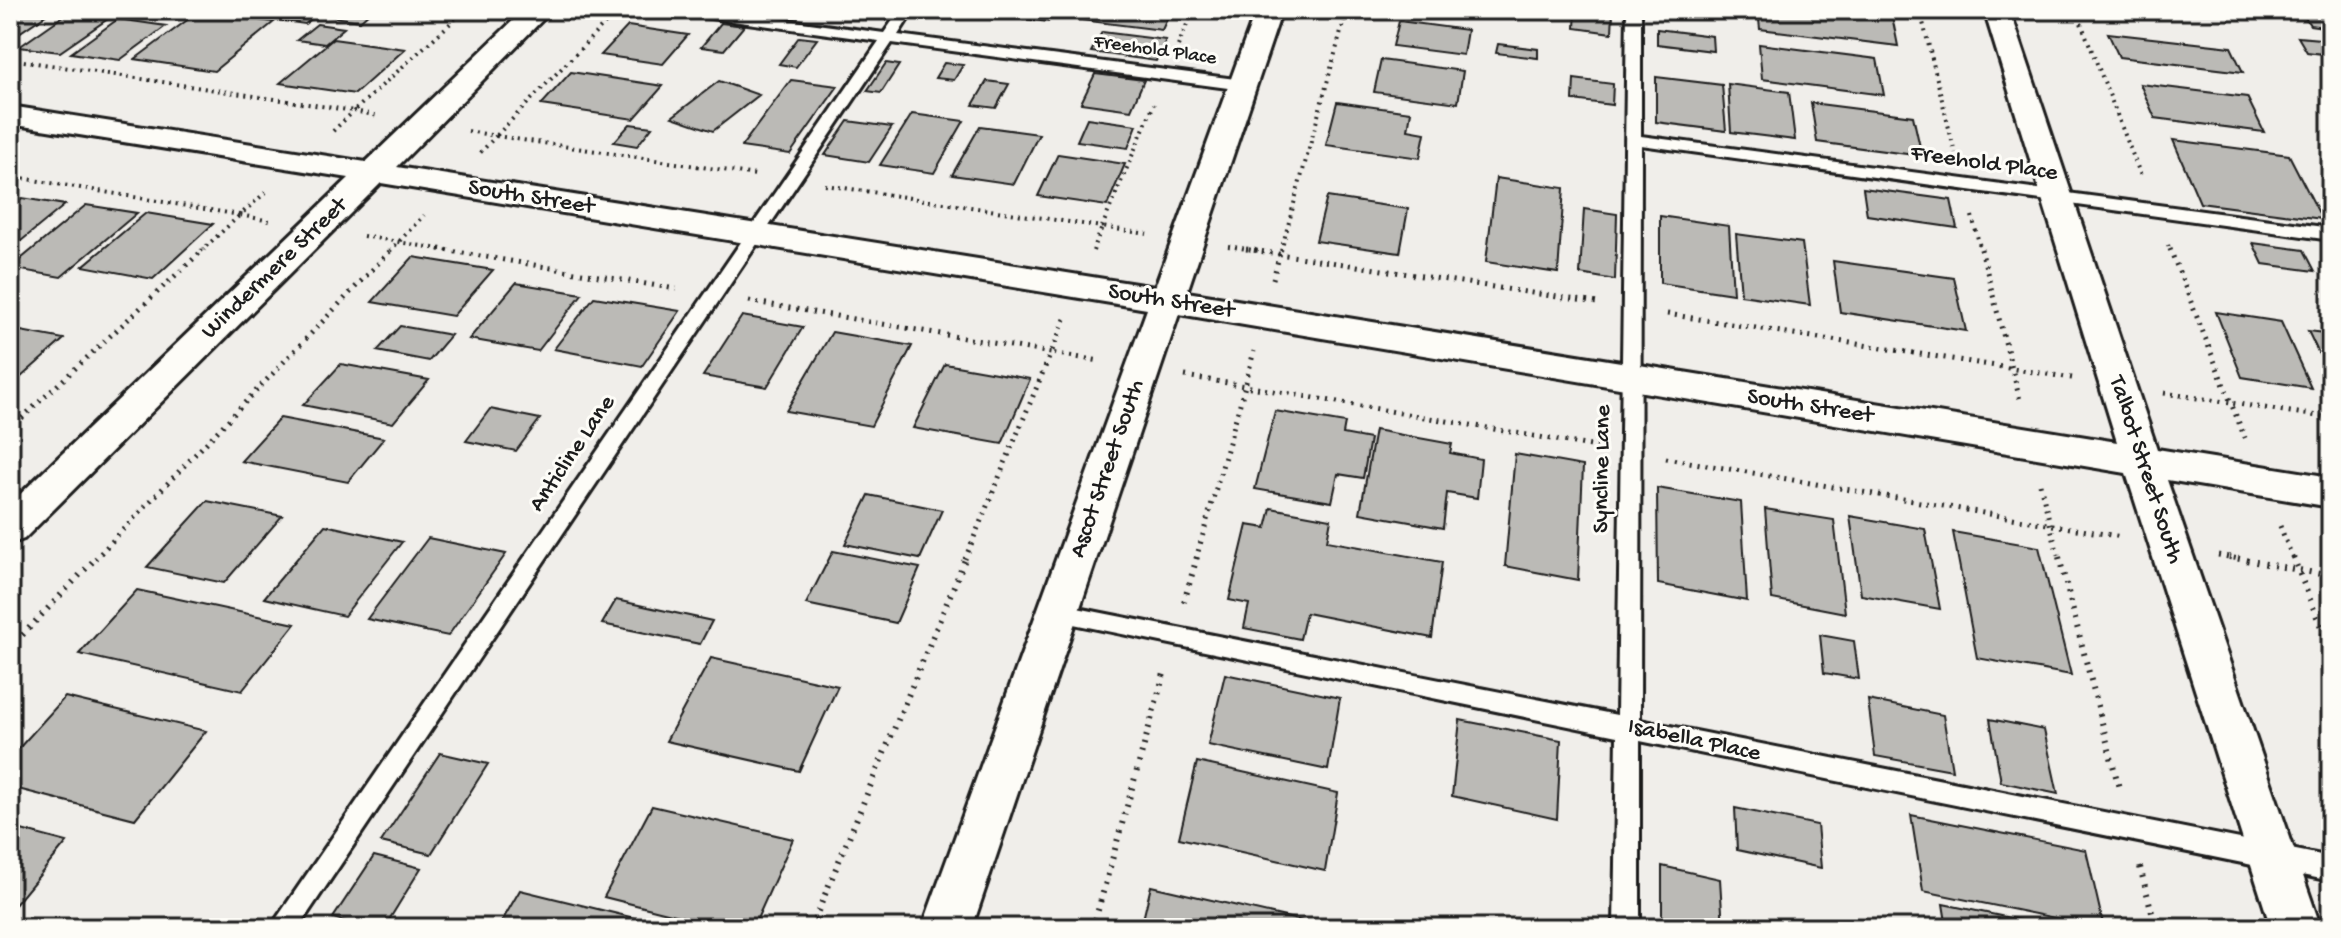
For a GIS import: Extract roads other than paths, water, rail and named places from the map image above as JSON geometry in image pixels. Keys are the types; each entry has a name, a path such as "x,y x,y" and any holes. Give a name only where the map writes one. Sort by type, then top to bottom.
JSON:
{"street":[{"name":"Windermere Street","path":"10,528 539,10"},
{"name":"Ascot Street South","path":"947,928 1269,10"},
{"name":"Talbot Street South","path":"1997,10 2169,546 2296,928"},
{"name":"South Street","path":"10,115 756,233 2331,492"}],"lane":[{"name":"Freehold Place","path":"681,10 1243,85"},
{"name":"Anticline Lane","path":"283,928 907,10"},
{"name":"Syncline Lane","path":"1627,928 1628,452 1634,10"},
{"name":"Freehold Place","path":"1631,139 2331,234"},
{"name":"Isabella Place","path":"1057,613 2331,869"}]}
